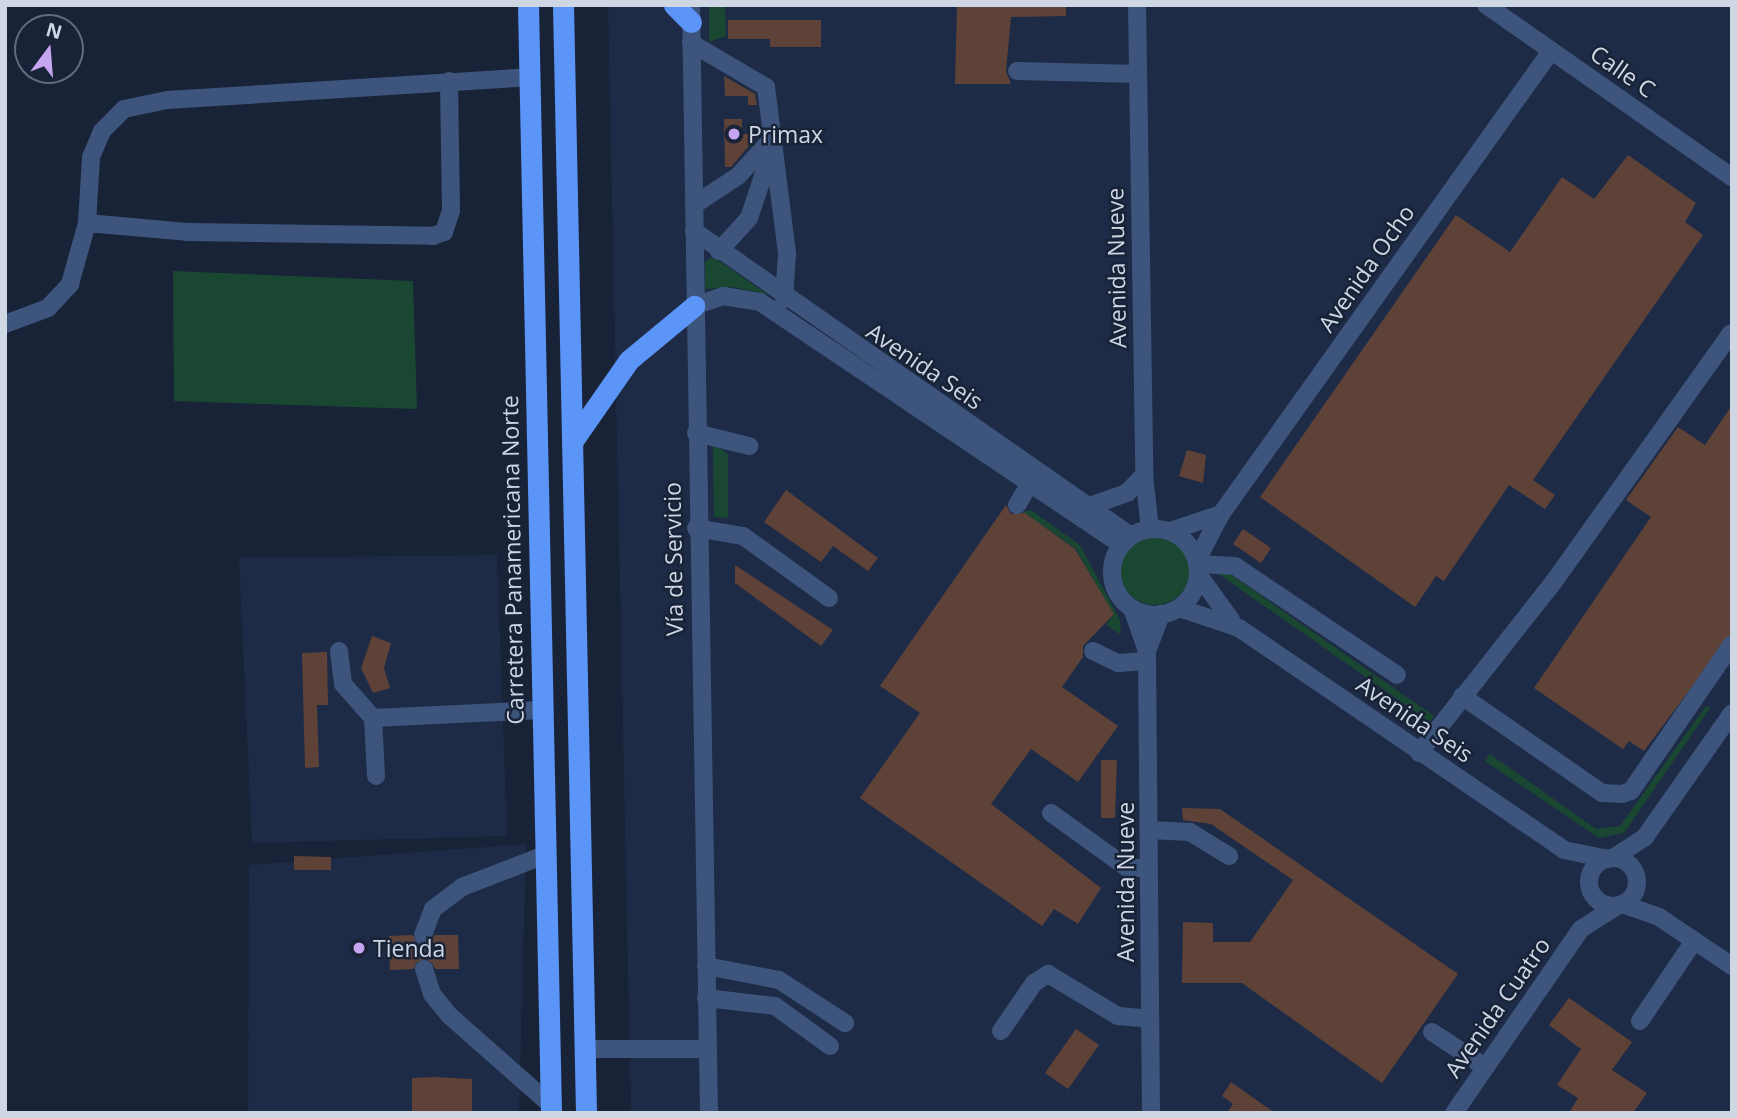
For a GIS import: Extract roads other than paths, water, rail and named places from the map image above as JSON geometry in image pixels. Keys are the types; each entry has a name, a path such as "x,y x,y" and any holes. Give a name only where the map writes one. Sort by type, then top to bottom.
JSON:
{"highway":[{"name":"Carretera Panamericana Norte","path":"528,5 551,1109"},
{"path":"564,5 586,1113"},
{"path":"674,5 691,24"},
{"path":"573,441 629,360 694,306"},
{"path":"540,655 577,652"}],"street":[{"name":"Avenida Nueve","path":"1137,5 1144,475 1150,529"},
{"name":"Calle C","path":"1486,5 1732,177"},
{"path":"691,24 755,75 766,87 787,254 784,299"},
{"name":"Vía de Servicio","path":"691,24 696,527 709,1113"},
{"name":"Avenida Ocho","path":"1197,566 1221,514 1551,51"},
{"path":"1017,71 1138,74"},
{"path":"5,324 27,319 64,294 87,223 91,157 102,131 124,109 167,100 529,77"},
{"path":"87,223 187,232 433,236 444,232 452,210 449,81"},
{"path":"694,205 752,164 772,135"},
{"path":"719,251 758,199 772,135"},
{"name":"Avenida Seis","path":"694,231 784,299 1034,477 1071,510 1126,540"},
{"name":"Avenida Seis","path":"694,306 723,296 760,302 1034,477 1089,507 1126,540"},
{"path":"1419,753 1555,580 1731,332"},
{"path":"696,433 749,446"},
{"path":"1071,510 1089,507 1126,493 1144,475"},
{"path":"1017,505 1034,477"},
{"path":"1197,566 1179,608 1161,614 1132,608 1113,583 1126,540 1150,529 1170,531 1221,514"},
{"path":"696,527 743,536 829,598"},
{"path":"1170,531 1197,566"},
{"path":"1197,566 1235,566 1397,675"},
{"name":"Avenida Seis","path":"1197,566 1238,628"},
{"name":"Avenida Nueve","path":"1132,608 1147,656 1151,1113"},
{"name":"Avenida Seis","path":"1179,608 1238,628 1564,849"},
{"name":"Avenida Nueve","path":"1147,656 1161,614"},
{"path":"1462,696 1602,793 1622,794 1631,791 1732,644"},
{"path":"339,651 343,684 373,718 376,776"},
{"path":"1093,651 1118,663 1147,656"},
{"path":"373,718 542,710"},
{"path":"1589,888 1592,870 1645,837 1732,713"},
{"path":"1052,813 1126,867 1149,869"},
{"path":"1149,830 1190,832 1229,856"},
{"path":"1620,905 1637,880 1645,837"},
{"path":"1564,849 1628,864 1658,917"},
{"path":"1564,849 1602,904 1620,905 1658,917 1732,966"},
{"path":"423,935 433,909 462,887 545,855"},
{"name":"Avenida Cuatro","path":"1581,929 1589,888"},
{"name":"Avenida Cuatro","path":"1454,1113 1581,929 1620,905"},
{"path":"1640,1021 1694,941"},
{"path":"706,966 779,981 845,1023"},
{"path":"425,969 432,994 450,1016 551,1109"},
{"path":"1001,1031 1034,983 1048,974 1118,1016 1150,1019"},
{"path":"706,998 775,1006 830,1046"},
{"path":"1432,1032 1485,1067"},
{"path":"585,1049 707,1049"}],"tunnel":[{"path":"423,935 424,969"}],"place":[{"name":"Primax","path":"734,134"},
{"name":"Tienda","path":"359,948"}]}
